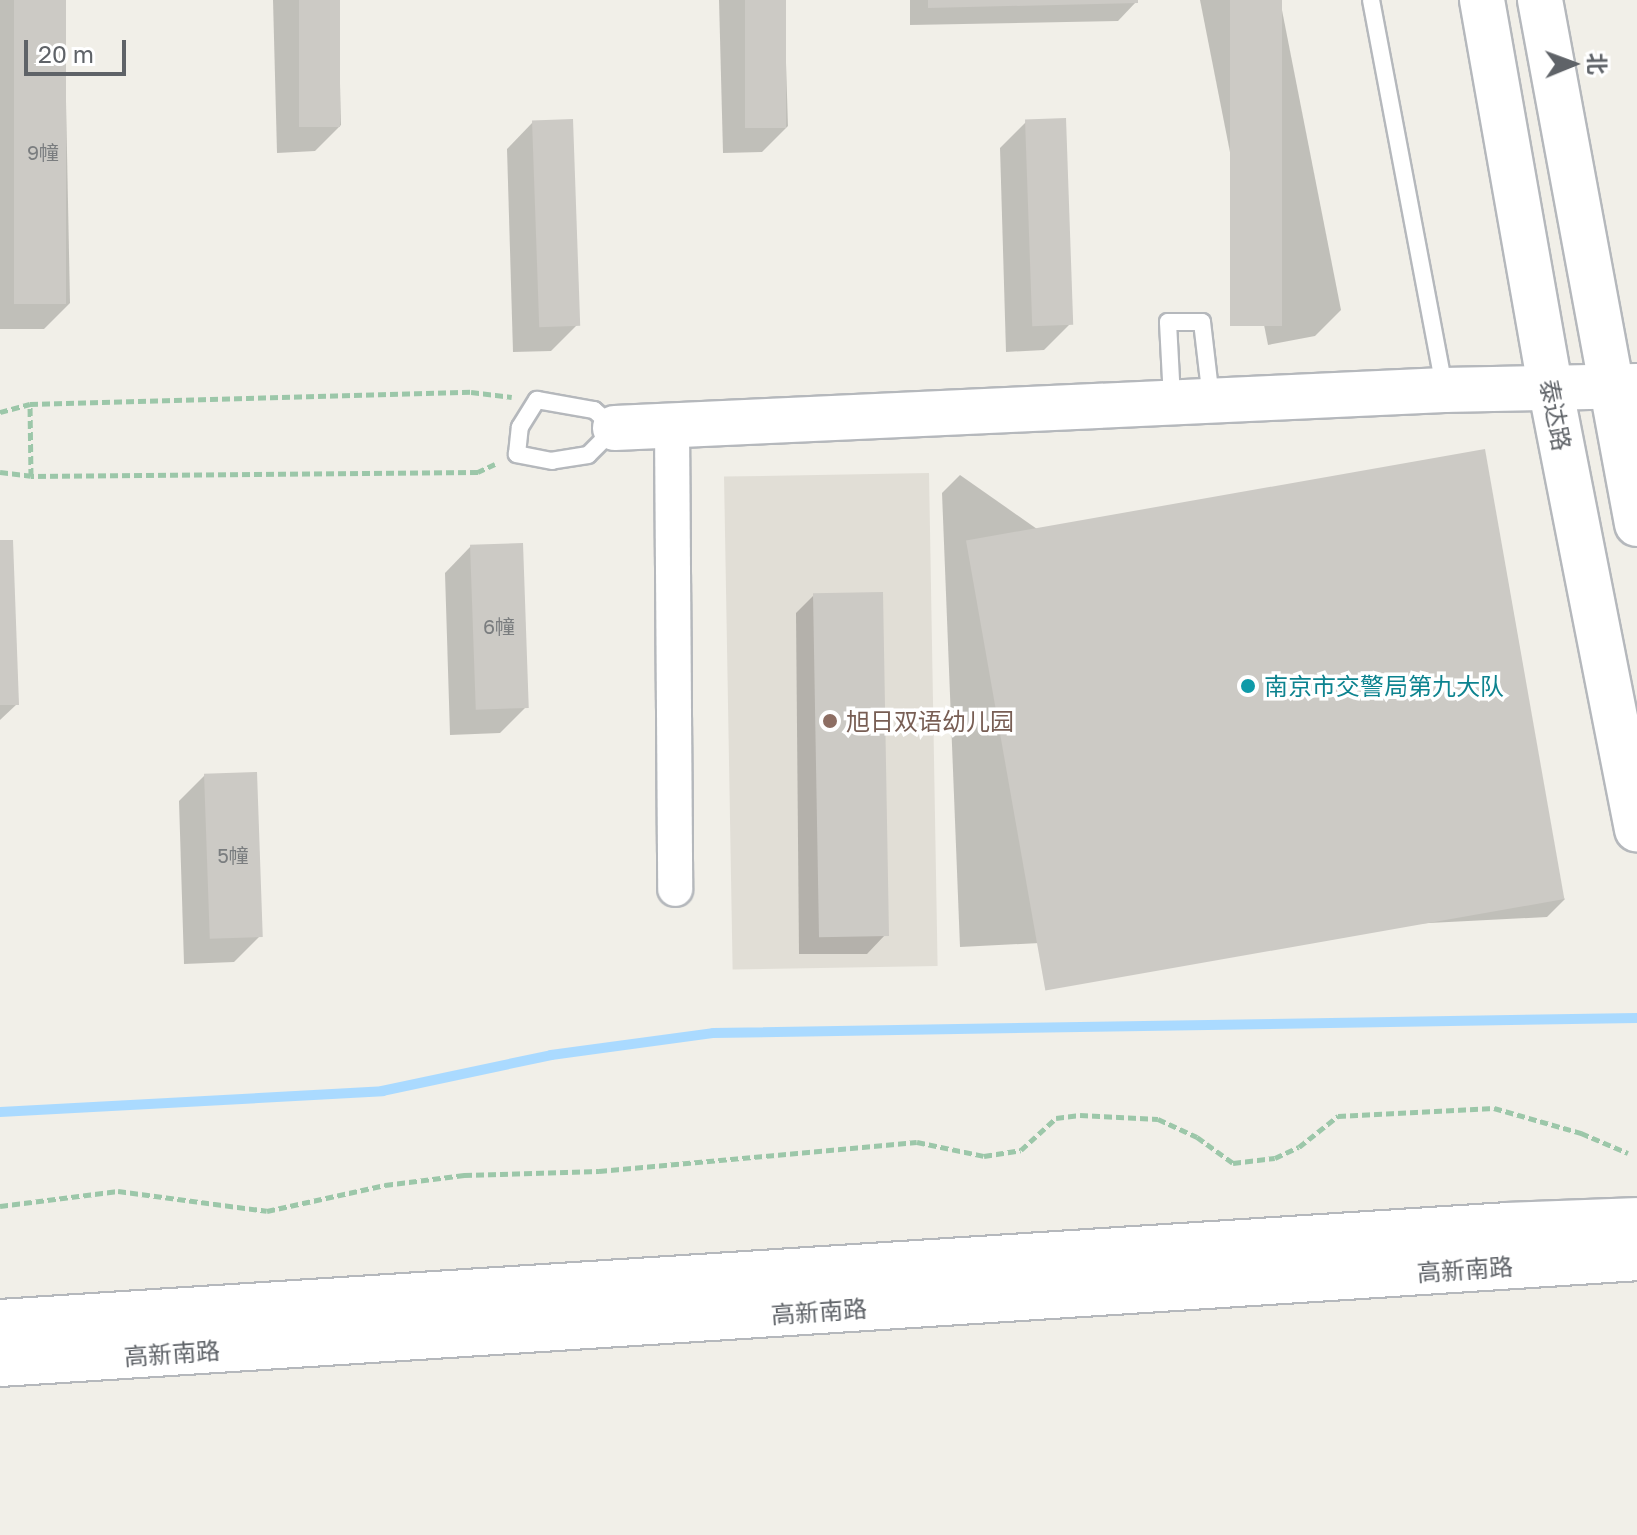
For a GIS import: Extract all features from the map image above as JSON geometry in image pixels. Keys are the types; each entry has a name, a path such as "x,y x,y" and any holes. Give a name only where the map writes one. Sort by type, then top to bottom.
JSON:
{"main road":[{"name":"泰达路","path":"1482,0 1550,386 1637,830"},
{"path":"1540,0 1624,386 1637,524"},
{"path":"615,428 1444,390 1624,386"},
{"name":"高新南路","path":"0,1322 1508,1225 1637,1220"},
{"name":"高新南路","path":"0,1364 1637,1258"}],"street":[{"path":"672,426 675,889"}],"lane":[{"path":"1371,0 1444,390"},
{"path":"537,400 594,410 615,428 588,455 552,461 517,454 520,427 537,400"}],"path":[{"path":"0,412 30,404 471,392 537,400"},
{"path":"30,404 31,476"},
{"path":"0,472 31,476 478,472 517,454"},
{"path":"0,1206 118,1191 267,1211 385,1185 464,1175 599,1171 917,1142 984,1156 1021,1150 1056,1118 1080,1115 1158,1119 1197,1137 1233,1163 1275,1158 1299,1147 1338,1116 1494,1108 1581,1133 1628,1153"}],"shaded area":[{"name":"旭日双语幼儿园","path":"929,473 938,966 733,970 724,477"}],"building":[{"path":"14,0 66,0 66,304 14,304"},
{"path":"299,0 340,0 340,127 299,127"},
{"path":"745,0 786,0 786,128 745,128"},
{"path":"928,0 1138,0 1138,3 928,8"},
{"path":"1230,0 1282,0 1282,326 1230,326"},
{"path":"1066,118 1073,325 1032,326 1025,119"},
{"path":"573,119 580,326 539,327 532,120"},
{"name":"南京市交警局第九大队","path":"1485,449 1564,899 1045,991 966,541"},
{"path":"0,540 13,540 19,705 0,705"},
{"path":"523,543 529,708 476,710 470,545"},
{"path":"883,592 889,936 819,937 813,593"},
{"path":"257,772 263,937 210,939 204,774"}],"waterway":[{"path":"0,1112 382,1091 551,1055 713,1033 1637,1018"}],"place":[{"name":"南京市交警局第九大队","path":"1248,686"},
{"name":"旭日双语幼儿园","path":"830,721"}]}
